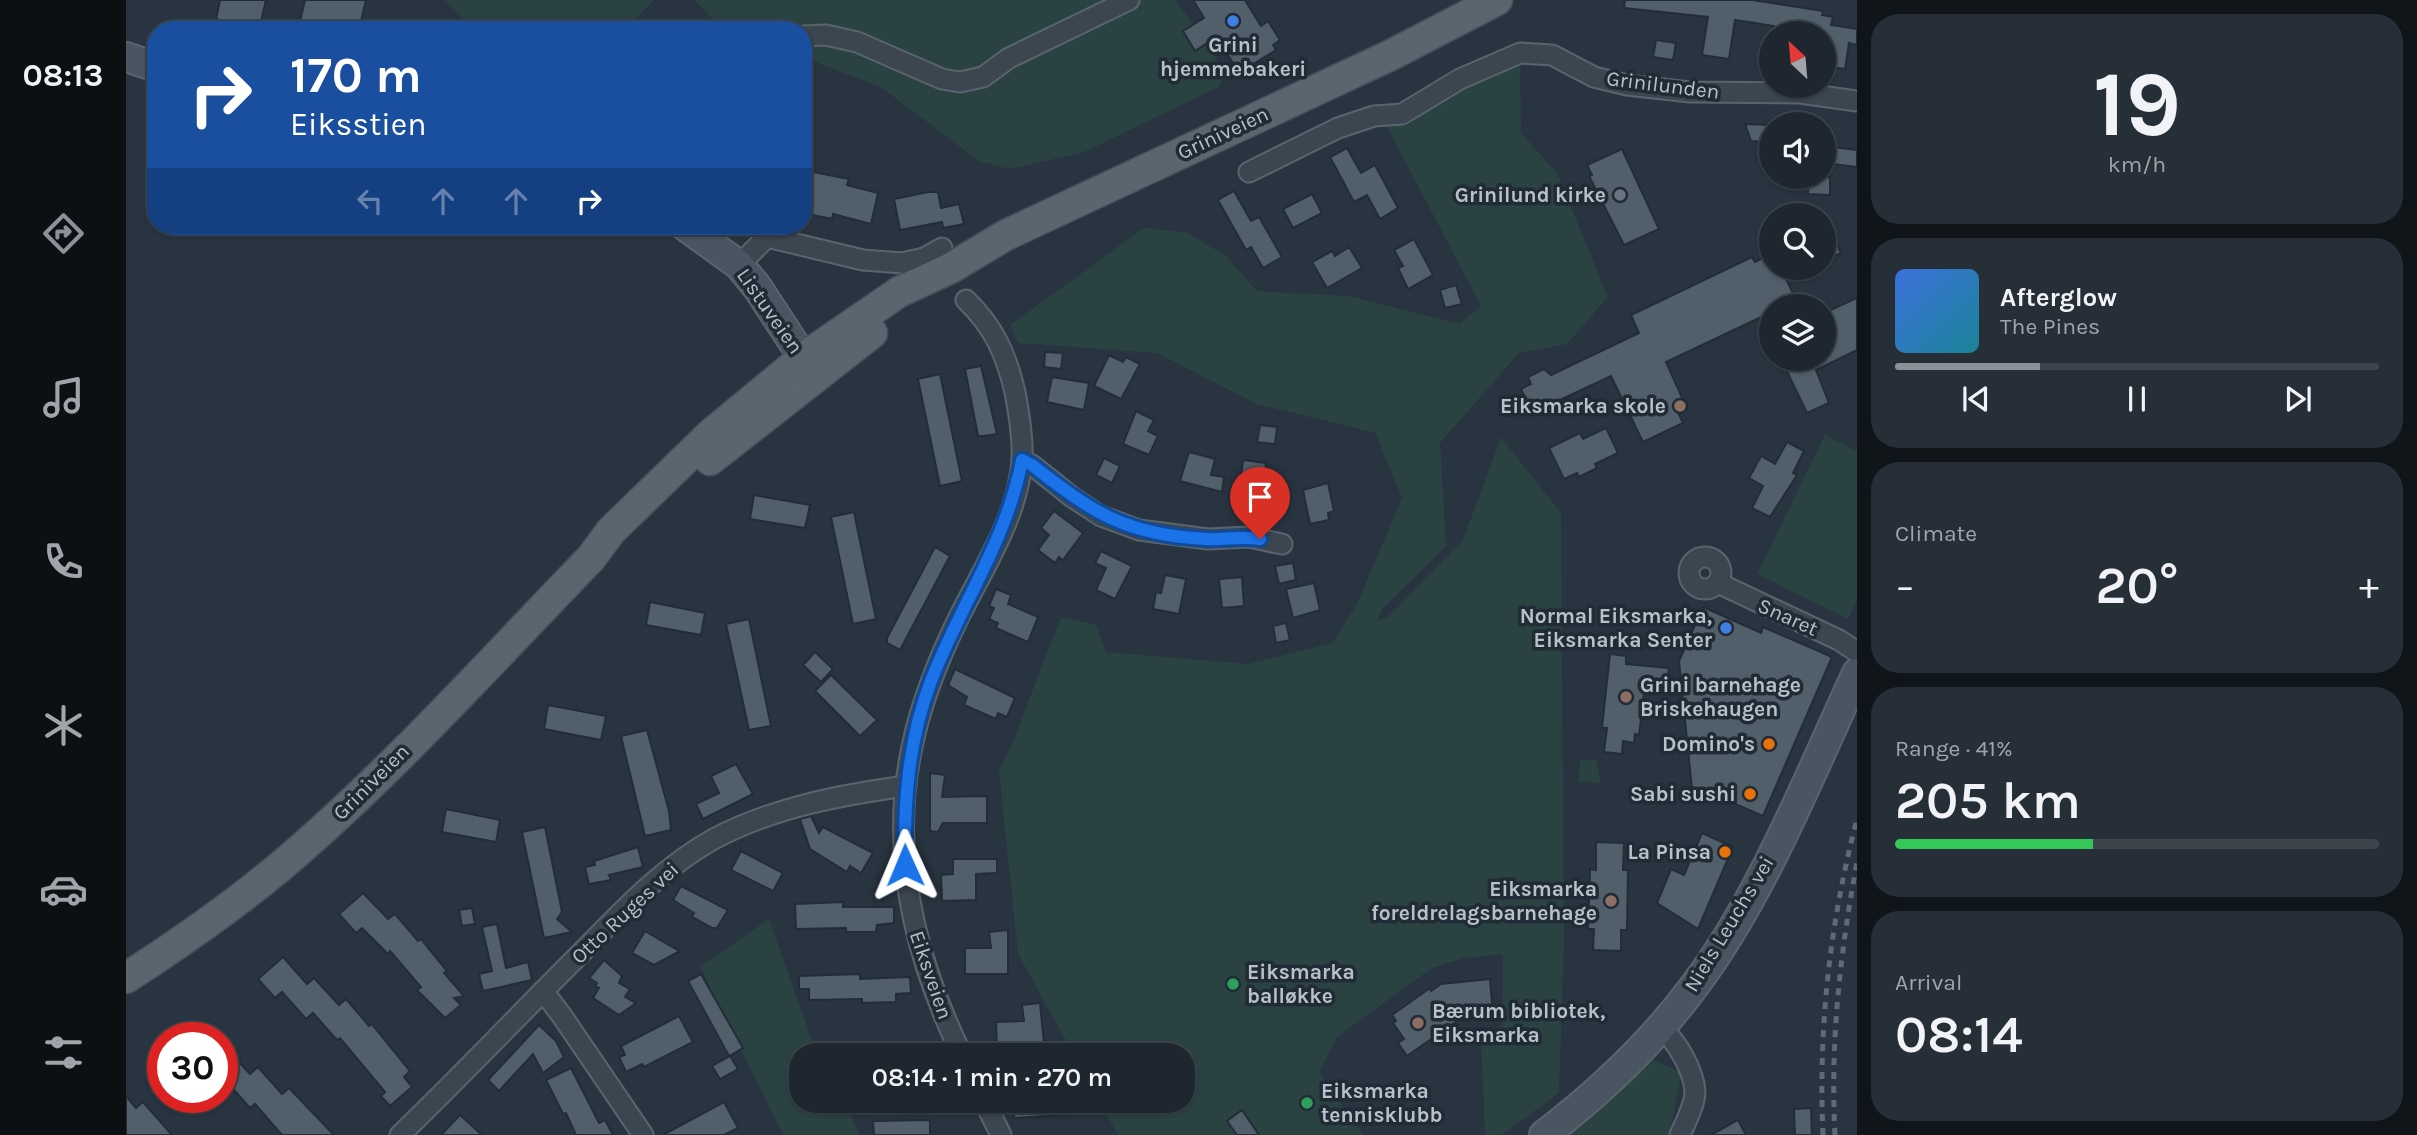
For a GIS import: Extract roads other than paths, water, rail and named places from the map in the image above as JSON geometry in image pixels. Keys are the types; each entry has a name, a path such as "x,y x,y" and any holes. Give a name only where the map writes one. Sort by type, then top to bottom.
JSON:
{"main road":[{"name":"Griniveien","path":"126,978 238,901 318,833 440,714 591,558 621,537 810,367 910,304 947,258 1391,55 1497,0"}],"street":[{"path":"812,36 826,35 857,42 942,79 960,82 983,77 1009,58 1129,0"},
{"name":"Grinilunden","path":"1249,172 1338,128 1374,116 1402,114 1460,79 1520,53 1552,55 1594,77 1627,85 1690,92 1800,93 1857,100"},
{"path":"126,57 147,64"},
{"name":"Listuveien","path":"697,235 739,265 757,287 810,367"},
{"path":"739,265 767,237 863,260 902,263 924,258 947,258"},
{"name":"Eiksveien","path":"957,1043 928,978 910,907 905,865 906,786 912,746 930,683 958,619 993,552 1017,489 1022,460 1019,411 1004,353 988,322 966,300"},
{"path":"1022,460 1101,516 1139,530 1208,539 1249,537 1282,544"},
{"name":"Snaret","path":"1718,583 1839,640 1857,652"},
{"name":"Niels Leuchs vei","path":"1544,1135 1616,1073 1660,1027 1704,973 1785,827 1857,673"},
{"name":"Otto Ruges vei","path":"400,1135 638,895 685,857 737,828 809,804 856,792 906,786"},
{"path":"543,991 643,1135"},
{"path":"1660,1027 1671,1037 1687,1065 1695,1092 1680,1135"},
{"path":"990,1113 1001,1135"}],"railway":[{"path":"1823,1135 1822,1055 1828,976 1840,897 1857,819"},
{"path":"1835,1135 1835,1032 1846,930 1857,862"}],"place":[{"name":"Grini hjemmebakeri","path":"1233,21"},
{"name":"Grinilund kirke","path":"1620,195"},
{"name":"Eiksmarka skole","path":"1680,406"},
{"name":"Normal Eiksmarka, Eiksmarka Senter","path":"1726,628"},
{"name":"Grini barnehage Briskehaugen","path":"1626,697"},
{"name":"Domino's","path":"1769,744"},
{"name":"Sabi sushi","path":"1750,794"},
{"name":"La Pinsa","path":"1725,852"},
{"name":"Eiksmarka foreldrelagsbarnehage","path":"1611,901"},
{"name":"Eiksmarka balløkke","path":"1233,984"},
{"name":"Bærum bibliotek, Eiksmarka","path":"1418,1023"},
{"name":"Eiksmarka tennisklubb","path":"1307,1103"}]}
